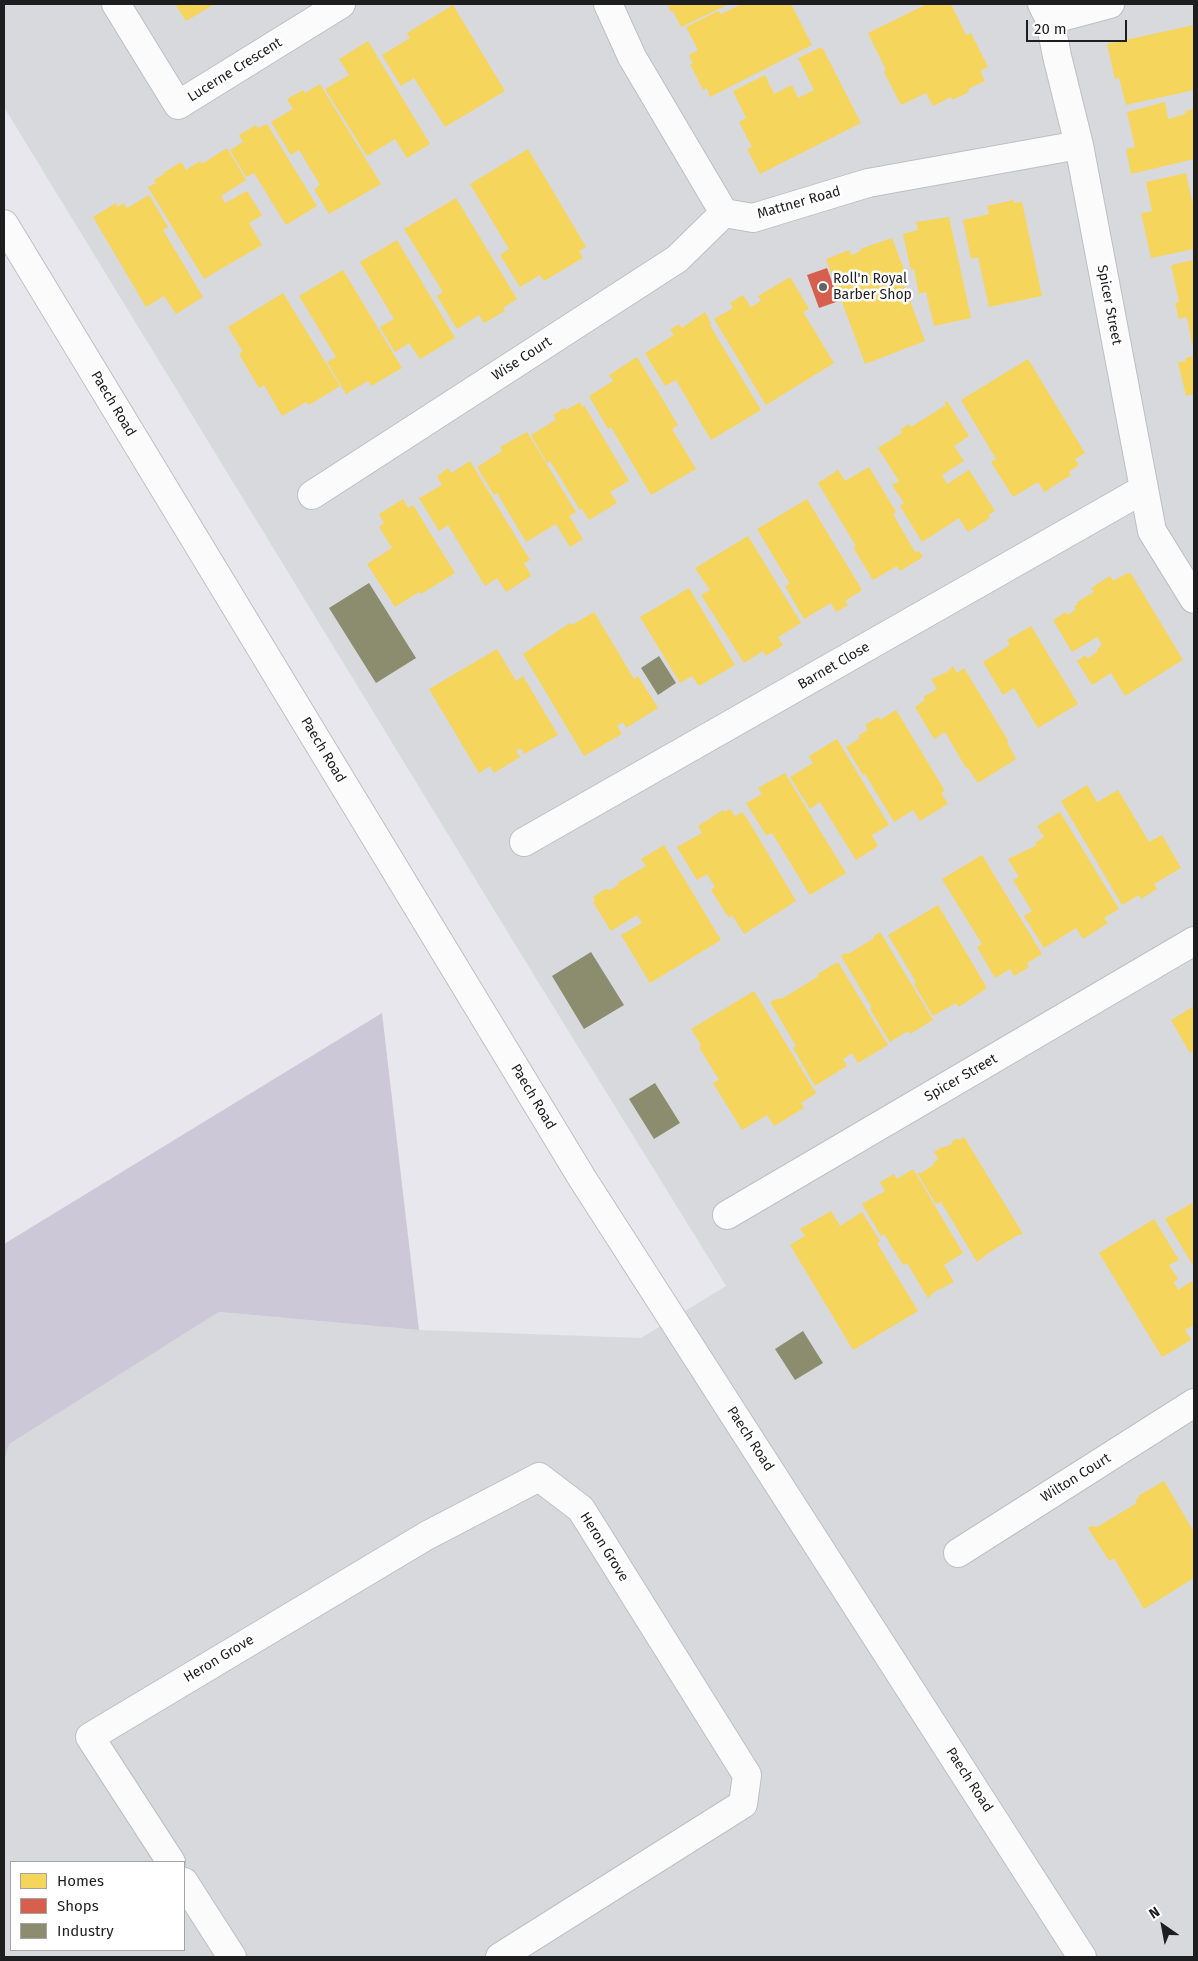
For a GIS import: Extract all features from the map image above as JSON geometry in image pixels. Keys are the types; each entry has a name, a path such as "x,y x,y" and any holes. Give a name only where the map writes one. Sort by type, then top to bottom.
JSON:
{"street":[{"name":"Lucerne Crescent","path":"116,4 178,105 341,4"},
{"path":"608,4 632,57 724,213"},
{"path":"1046,12 1110,4"},
{"name":"Spicer Street","path":"1046,12 1079,145 1152,531 1194,599"},
{"name":"Mattner Road","path":"724,213 752,218 868,182 1079,145"},
{"name":"Wise Court","path":"312,495 677,259 724,213"},
{"name":"Paech Road","path":"4,224 582,1178 1082,1957"},
{"name":"Barnet Close","path":"524,842 1144,489"},
{"name":"Spicer Street","path":"727,1215 1194,941"},
{"name":"Wilton Court","path":"958,1553 1194,1404"},
{"name":"Heron Grove","path":"170,1861 90,1736 426,1536 539,1477 581,1509 747,1775 743,1804 500,1957"},
{"path":"185,1884 232,1957"}],"shaded area":[{"path":"4,4 1194,4 1194,1957 4,1957 4,1459 8,1444 219,1312 419,1330 641,1338 726,1286 4,107"},
{"path":"382,1013 419,1330 219,1312 9,1444 4,1461 4,1244"}],"building: Homes":[{"path":"175,4 215,4 186,21"},
{"path":"667,4 729,4 681,27"},
{"path":"742,4 791,4 812,45 710,97 707,88 703,90 690,64 693,63 689,55 698,50 686,27 718,11 721,14"},
{"path":"927,4 951,4 966,35 971,33 988,67 980,71 985,81 968,89 969,92 952,100 951,97 933,106 926,93 901,105 884,72 886,70 868,33"},
{"path":"453,5 505,91 445,127 414,78 401,86 382,55 410,38 407,33"},
{"path":"1194,25 1194,90 1126,105 1119,78 1115,79 1107,44"},
{"path":"368,41 430,144 407,158 395,139 367,156 325,89 349,75 339,59"},
{"path":"822,47 861,123 760,174 747,149 752,147 739,122 746,118 733,91 765,75 774,94 792,85 798,98 814,90 798,58"},
{"path":"320,84 381,184 329,214 314,189 320,185 299,150 291,155 271,122 293,109 287,99 303,90 305,93"},
{"path":"1165,102 1168,119 1186,114 1185,111 1194,109 1194,159 1131,174 1126,149 1135,147 1127,112"},
{"path":"267,124 317,206 286,225 254,173 246,177 230,150 243,142 239,135 256,125 258,128"},
{"path":"227,148 246,180 221,196 225,203 247,191 262,215 249,223 262,245 204,279 148,187 156,183 154,180 163,173 181,162 186,170 200,161 202,164"},
{"path":"528,149 586,247 579,251 583,258 544,281 540,275 520,287 500,255 509,249 470,184"},
{"path":"1186,173 1192,201 1194,201 1194,249 1151,258 1141,213 1152,211 1146,182"},
{"path":"149,195 168,227 163,230 203,297 176,314 164,296 146,307 93,217 116,203 118,207 124,203 127,208"},
{"path":"456,198 517,299 503,308 505,311 484,323 479,315 457,329 437,296 443,292 404,229"},
{"path":"1014,200 1014,203 1022,202 1042,296 989,307 978,257 971,259 963,220 989,214 987,206"},
{"path":"949,217 971,318 934,326 926,292 919,294 914,269 911,270 903,234 918,230 916,222"},
{"path":"892,238 905,272 900,274 925,341 865,364 826,259 849,250 851,255 861,251 860,249"},
{"path":"397,240 455,338 420,359 409,343 395,352 380,327 394,319 360,262"},
{"path":"1194,260 1194,344 1192,344 1187,317 1179,319 1175,303 1179,302 1171,265"},
{"path":"343,270 402,368 371,386 368,381 346,394 327,362 336,357 299,296"},
{"path":"790,277 809,309 803,312 834,363 766,405 714,319 733,308 730,303 743,295 751,307 761,301 758,296"},
{"path":"283,293 340,386 309,405 306,402 282,416 264,385 259,388 239,354 243,352 228,327"},
{"path":"705,312 711,323 709,324 761,410 711,440 676,380 665,386 645,353 674,335 670,330 679,324 682,328"},
{"path":"1194,356 1193,398 1193,394 1186,396 1178,362 1186,361 1185,358"},
{"path":"637,357 678,425 672,429 696,469 651,495 611,427 608,429 589,396 613,381 609,375"},
{"path":"1028,359 1085,453 1075,459 1079,465 1069,472 1071,475 1044,492 1038,482 1013,497 991,462 996,459 961,400"},
{"path":"947,401 969,436 954,446 964,461 942,475 947,484 969,470 995,511 988,515 990,518 968,532 959,518 922,542 900,506 904,503 892,485 899,481 878,448 902,433 900,430 909,424 911,427 946,405 944,403"},
{"path":"580,402 582,407 584,405 629,481 610,492 617,503 589,520 582,509 580,510 550,461 547,463 531,435 556,420 553,415 564,408 566,410"},
{"path":"527,432 576,512 569,516 583,539 570,547 556,524 526,542 497,493 494,495 477,467 502,451 500,447"},
{"path":"470,461 530,560 524,563 531,576 506,592 497,578 485,586 448,525 439,531 419,498 442,485 437,476 448,468 451,473"},
{"path":"869,467 896,512 893,514 915,552 919,551 923,557 900,571 897,566 873,580 853,547 856,546 818,483 838,470 845,481"},
{"path":"403,499 408,508 413,505 455,573 421,594 419,592 395,607 367,564 392,548 379,527 384,523 379,514"},
{"path":"807,499 862,590 845,601 848,605 836,612 831,603 804,619 785,586 790,584 757,529"},
{"path":"748,536 801,623 778,637 783,645 766,656 763,651 744,663 701,595 710,590 695,568"},
{"path":"1130,572 1183,660 1125,696 1111,673 1092,685 1077,661 1086,655 1087,659 1098,651 1097,649 1102,645 1097,637 1072,652 1053,620 1066,612 1068,615 1076,609 1074,607 1078,604 1077,602 1094,592 1091,588 1110,576 1113,581"},
{"path":"689,588 735,665 699,686 692,676 680,683 640,617"},
{"path":"594,612 634,679 638,676 658,708 626,728 623,722 617,726 622,734 584,756 523,654 570,623 572,625"},
{"path":"1031,626 1078,704 1038,728 1014,688 1003,695 983,662 1010,645 1007,640"},
{"path":"497,649 516,681 523,676 558,735 524,754 520,748 516,751 520,757 494,773 490,766 479,773 429,689"},
{"path":"953,666 957,673 964,668 1009,742 1007,742 1016,759 978,783 966,768 945,732 934,739 915,707 925,700 923,697 937,689 931,679 947,672"},
{"path":"896,710 945,791 941,793 948,804 920,821 913,810 894,822 846,747 860,738 859,735 868,730 865,725 878,717 880,720"},
{"path":"837,739 889,825 872,835 878,846 856,860 820,802 810,809 790,777 813,763 809,756"},
{"path":"785,773 846,873 810,895 772,833 766,835 746,803 762,794 758,788"},
{"path":"1087,785 1097,802 1118,790 1149,842 1162,835 1181,868 1154,884 1157,889 1141,899 1139,895 1122,905 1061,801"},
{"path":"730,809 735,816 742,812 748,820 796,901 744,934 732,915 729,918 711,890 715,887 707,874 697,880 677,847 702,833 698,826 723,810 724,812"},
{"path":"1060,812 1119,909 1104,918 1108,923 1083,939 1076,928 1044,948 1024,916 1032,911 1013,880 1019,877 1008,859 1037,845 1035,843 1044,837 1037,826"},
{"path":"664,845 721,940 650,983 621,935 642,923 637,915 611,931 593,902 595,901 593,897 605,889 610,890 617,886 619,882 646,866 641,859"},
{"path":"982,855 1042,954 1027,963 1029,967 1014,976 1010,969 995,978 977,947 982,944 942,879"},
{"path":"938,905 987,988 959,1007 956,1003 933,1016 914,984 916,982 888,935"},
{"path":"880,932 933,1020 910,1034 908,1031 890,1042 841,956 845,953 848,954 873,939"},
{"path":"838,962 888,1045 858,1063 852,1053 843,1059 847,1066 815,1086 793,1048 796,1046 770,1002 783,998"},
{"path":"754,991 816,1093 801,1103 804,1108 774,1126 767,1115 742,1130 713,1083 719,1080 699,1047 701,1045 691,1029"},
{"path":"1194,1006 1194,1051 1190,1053 1171,1020"},
{"path":"964,1137 1023,1234 1018,1235 990,1252 977,1262 941,1202 936,1204 917,1173 921,1173 932,1166 938,1159 934,1152 952,1144 952,1141 956,1139 960,1140"},
{"path":"913,1169 963,1253 944,1265 954,1282 934,1292 928,1298 907,1263 903,1265 884,1234 881,1236 862,1204 885,1191 880,1182 894,1174 897,1179"},
{"path":"1192,1203 1194,1208 1194,1267 1165,1219"},
{"path":"831,1211 840,1226 862,1212 880,1241 877,1243 918,1311 853,1350 790,1245 805,1236 800,1229"},
{"path":"1154,1219 1179,1260 1169,1265 1178,1279 1174,1282 1178,1290 1192,1281 1194,1285 1194,1325 1185,1330 1191,1340 1162,1357 1099,1253"},
{"path":"1164,1481 1194,1532 1194,1578 1144,1609 1114,1558 1109,1561 1088,1528 1091,1526 1097,1527 1137,1503 1135,1500 1139,1498 1138,1496"}],"building: Shops":[{"path":"827,268 839,301 819,308 807,275"}],"building: Industry":[{"path":"369,583 416,658 376,683 329,608"},
{"path":"659,656 676,683 658,695 641,668"},
{"path":"591,952 624,1005 584,1029 552,976"},
{"path":"655,1083 680,1123 654,1139 629,1099"},
{"path":"803,1331 823,1363 795,1380 775,1349"}],"place":[{"name":"Roll'n Royal Barber Shop","path":"823,287"}]}
